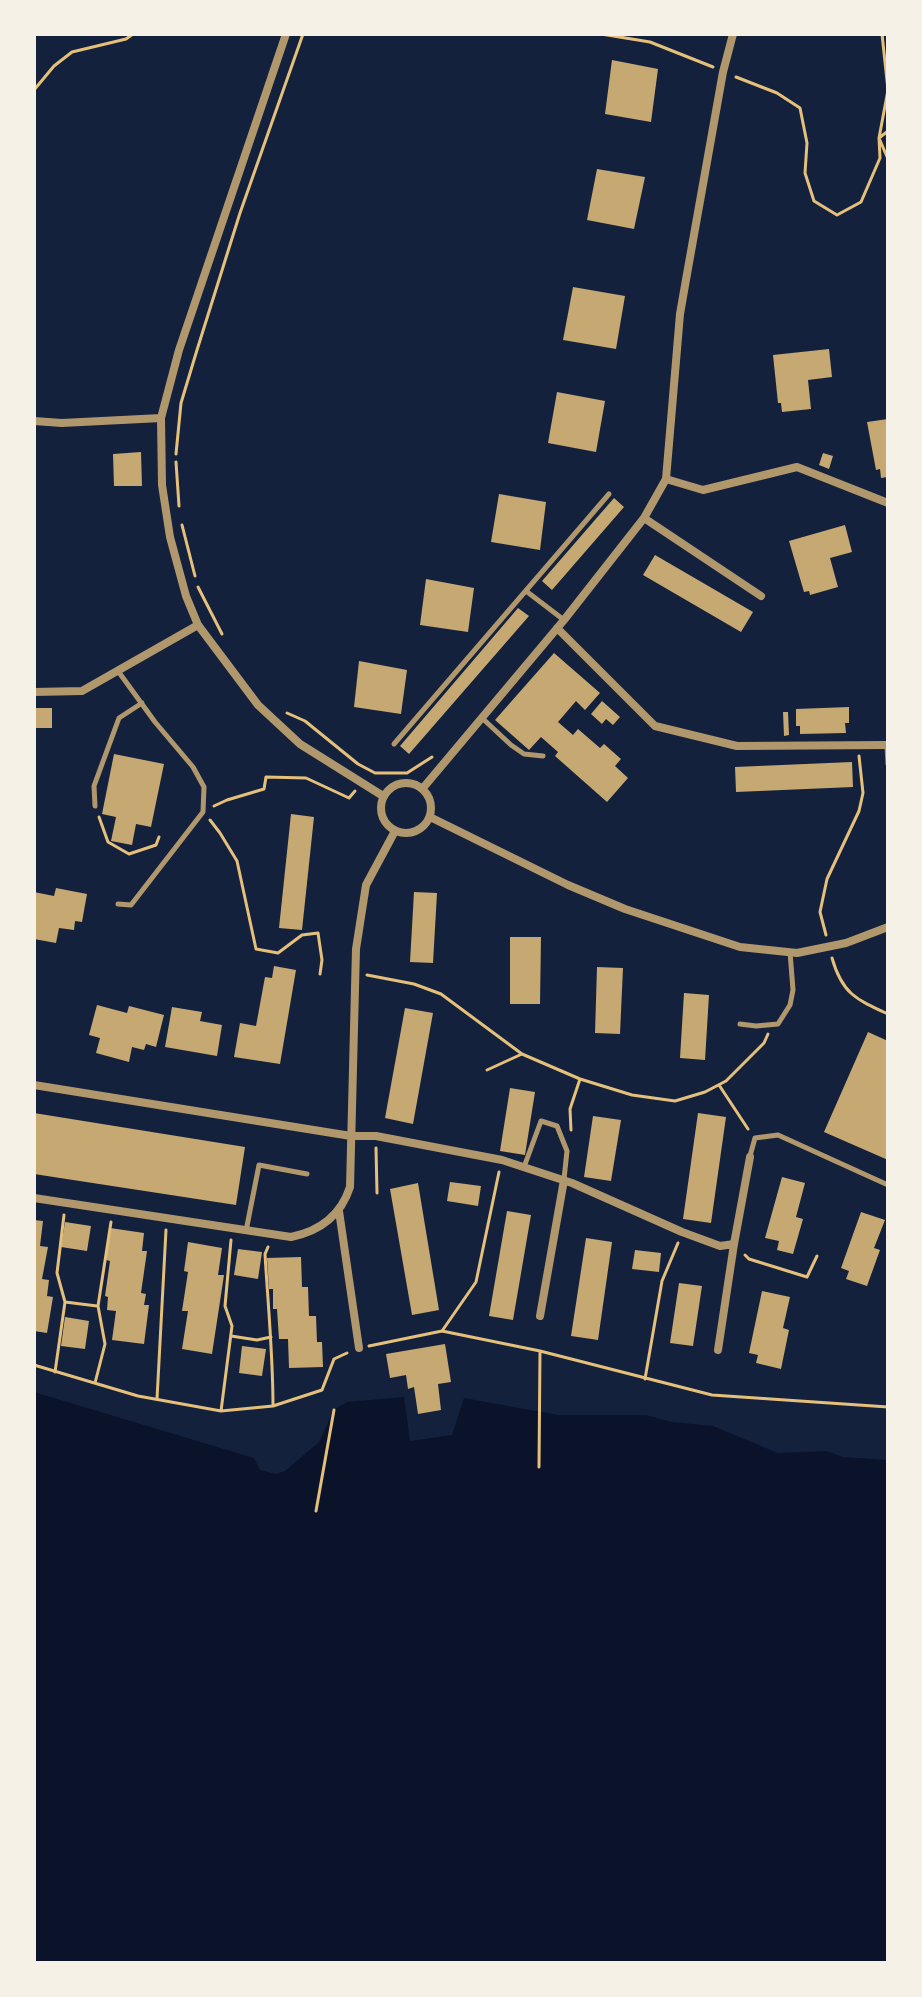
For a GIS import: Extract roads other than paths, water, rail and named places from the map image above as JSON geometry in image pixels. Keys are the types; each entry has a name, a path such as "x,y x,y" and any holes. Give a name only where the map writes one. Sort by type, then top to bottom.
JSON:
{"street":[{"path":"286,34 179,350 161,418 162,485 170,537 186,596 198,625 258,705 300,744 383,796"},
{"path":"423,788 564,620 644,518 666,479 682,301 723,72 733,34"},
{"path":"34,421 62,423 161,418"},
{"path":"666,479 703,490 797,467 888,503"},
{"path":"644,518 761,596"},
{"path":"34,692 82,691 198,625"},
{"path":"557,628 655,726 737,746 888,745"},
{"path":"401,783 423,788 431,801 430,817 426,824 412,833 395,831 388,826 381,811 383,796 394,785 401,783"},
{"path":"430,817 568,885 625,909 740,947 797,953 846,943 888,927"},
{"path":"34,1198 291,1237 320,1226 339,1211 350,1187 356,949 366,885 395,831"},
{"path":"34,1085 351,1136 376,1136 502,1160 564,1180 720,1246 734,1244"},
{"path":"718,1350 750,1157"},
{"path":"540,1316 564,1180"},
{"path":"339,1211 359,1348"}],"lane":[{"path":"394,744 609,494"},
{"path":"526,591 564,620"},
{"path":"118,670 193,767 204,787 203,812 131,905 118,904"},
{"path":"95,806 94,786 119,718 142,703"},
{"path":"482,718 524,754 543,756"},
{"path":"888,745 888,764"},
{"path":"740,1024 778,1024 790,1005 793,990 790,952"},
{"path":"524,1167 541,1121 557,1126 567,1151 564,1180"},
{"path":"750,1157 755,1138 778,1135 888,1185"},
{"path":"246,1231 259,1165 307,1174"}],"water":[{"path":"34,1392 254,1458 260,1470 276,1474 285,1471 319,1442 334,1410 347,1402 404,1397 410,1441 452,1435 464,1398 558,1415 646,1415 672,1422 713,1426 778,1453 826,1451 843,1457 888,1460 888,1963 34,1963"}]}
